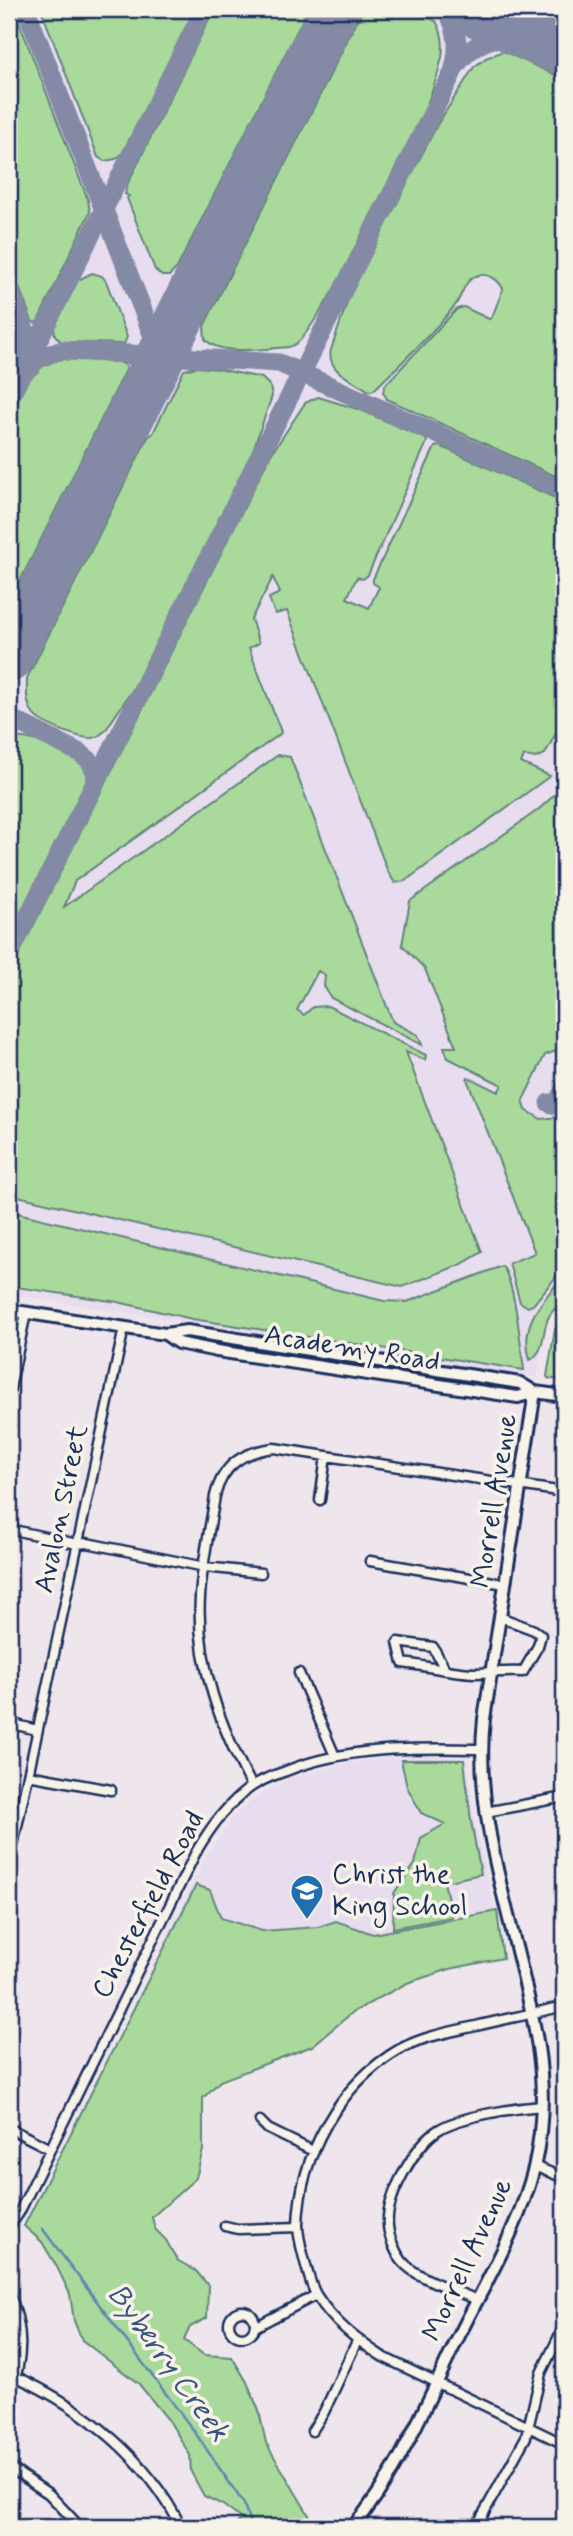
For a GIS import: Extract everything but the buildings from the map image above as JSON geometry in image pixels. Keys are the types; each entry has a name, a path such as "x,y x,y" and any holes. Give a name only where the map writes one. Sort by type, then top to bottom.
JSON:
{"street":[{"name":"Academy Road","path":"9,1310 165,1334 187,1331 520,1383 535,1392 564,1396"},
{"path":"9,1393 26,1313"},
{"name":"Avalon Street","path":"9,1864 124,1328"},
{"name":"Morrell Avenue","path":"353,2527 393,2471 515,2222 534,2166 542,2106 539,2054 486,1812 482,1749 491,1672 535,1392"},
{"path":"252,1786 225,1732 208,1676 200,1624 200,1596 219,1482 226,1469 239,1457 256,1450 274,1448 564,1492"},
{"path":"320,1500 326,1456"},
{"path":"9,1529 205,1567 261,1573"},
{"path":"370,1562 505,1584"},
{"name":"Morrell Avenue","path":"491,1672 523,1672 538,1646 541,1635 533,1629 500,1617"},
{"path":"445,1669 433,1647 398,1642 403,1663 445,1669 474,1673 491,1672"},
{"path":"299,1673 335,1756"},
{"path":"9,1723 37,1730"},
{"name":"Chesterfield Road","path":"9,2227 19,2213 210,1828 252,1786 299,1766 335,1756 420,1748 482,1749"},
{"path":"28,1775 111,1790"},
{"path":"486,1812 564,1797"},
{"path":"564,2006 422,2039 375,2066 341,2100 313,2151 302,2189 298,2227 304,2259 316,2295 357,2341 383,2357 564,2444"},
{"path":"477,2300 413,2271 402,2261 388,2227 389,2207 412,2156 437,2130 458,2122 542,2106"},
{"path":"260,2121 268,2129 313,2151"},
{"path":"9,2128 50,2149"},
{"path":"534,2166 564,2178"},
{"path":"225,2226 238,2229 298,2227"},
{"path":"9,2293 18,2320 20,2337 17,2377 9,2395"},
{"path":"255,2327 316,2295"},
{"path":"475,2527 526,2437 541,2373 564,2326"},
{"path":"312,2431 324,2412 357,2341"},
{"path":"17,2377 68,2403 106,2433 144,2471 169,2505 181,2527"},
{"path":"9,2466 49,2494 80,2527"}],"shaded area":[{"path":"9,9 564,9 564,1303 552,1312 546,1322 537,1378 9,1294"},
{"name":"Christ the King School","path":"401,1756 462,1757 467,1760 474,1818 494,1909 387,1932 149,2066 114,2047 206,1856 233,1817 260,1794 292,1777 347,1763"}],"green space":[{"path":"9,9 14,9 88,200 90,212 35,323 9,261"},
{"path":"41,9 195,9 122,154 116,159 104,161 98,157"},
{"path":"214,9 308,9 177,268 169,276 162,276 155,270 127,198 129,196 125,194"},
{"path":"363,9 410,9 436,21 443,47 430,98 340,277 301,340 289,347 257,350 232,350 212,345 205,339 204,326"},
{"path":"503,51 564,79 564,480 387,399 383,392 385,385 457,309 464,307 489,319 492,317 503,289 492,277 480,275 472,278 445,318 374,390 369,391 342,375 331,358 331,350 349,297 437,125 474,67"},
{"path":"92,273 102,276 106,281 127,337 124,344 64,342 55,335 54,328 78,280"},
{"path":"59,359 119,362 127,368 9,603 9,417 30,376 39,372 37,369"},
{"path":"196,367 262,378 270,386 272,396 253,450 135,686 100,735 90,738 69,733 34,715 28,701 27,678 184,370"},
{"path":"318,397 361,410 426,439 427,442 368,575 363,579 357,577 347,598 369,608 379,587 373,583 373,579 435,447 440,446 564,502 564,718 545,754 536,758 524,756 521,763 550,776 405,881 395,883 388,872 287,611 275,614 269,598 280,593 273,577 251,619 259,643 249,648 280,734 75,881 64,907 278,755 290,757 393,1022 418,1035 422,1045 331,998 324,986 325,975 318,971 297,1010 304,1015 313,1007 328,1006 426,1055 425,1060 406,1052 482,1252 462,1264 402,1287 9,1194 9,974 270,456 305,403"},
{"path":"16,738 42,743 73,757 85,767 88,778 9,937 9,740"},
{"path":"564,786 564,1055 556,1051 545,1055 523,1100 526,1110 541,1119 559,1117 564,1107 564,1267 533,1305 528,1307 520,1302 509,1263 535,1253 467,1079 468,1077 498,1092 502,1085 448,1058 444,1047 456,1047 425,969 402,945 410,901 538,810"},
{"path":"9,1211 384,1301 407,1302 502,1266 514,1300 524,1370 192,1319 118,1302 9,1286"},
{"path":"564,1275 564,1303 550,1315 541,1348 530,1360 527,1347 530,1324 541,1304"},
{"path":"564,1315 564,1381 547,1376 555,1329"},
{"path":"401,1760 464,1760 481,1874 444,1882 452,1917 393,1928 394,1893 415,1864 421,1838 445,1824 421,1813 407,1787"},
{"path":"196,1885 210,1890 221,1918 262,1931 318,1927 336,1921 373,1934 497,1911 503,1958 450,1969 407,1983 353,2012 312,2046 220,2081 203,2098 203,2150 196,2178 152,2217 155,2229 166,2240 177,2260 196,2271 208,2285 207,2318 190,2327 184,2340 204,2355 232,2357 247,2382 259,2411 266,2443 316,2527 236,2527 240,2518 223,2505 204,2496 191,2472 190,2455 170,2422 139,2384 82,2340 74,2321 70,2294 57,2267 42,2242 24,2226"}],"waterway":[{"name":"Byberry Creek","path":"42,2228 196,2434 244,2504 251,2527"}],"taxiway":[{"path":"26,9 161,357"},
{"path":"9,399 204,9"},
{"path":"9,954 452,74 457,41 454,25 446,9"},
{"path":"496,9 505,22 524,34"},
{"path":"455,67 470,50 488,41 507,37 530,37"},
{"path":"9,287 27,335 26,360"},
{"path":"146,350 164,337 183,313"},
{"path":"20,377 40,357 63,350 279,363 564,491"},
{"path":"128,355 138,362 143,372 140,397"},
{"path":"9,655 14,647"},
{"path":"9,720 80,753 89,760 96,773 94,785"},
{"path":"549,1103 556,1105 564,1089"}],"runway":[{"path":"9,658 335,9"},
{"path":"468,9 564,52"}],"place":[{"name":"Christ the King School","path":"307,1921"}]}
